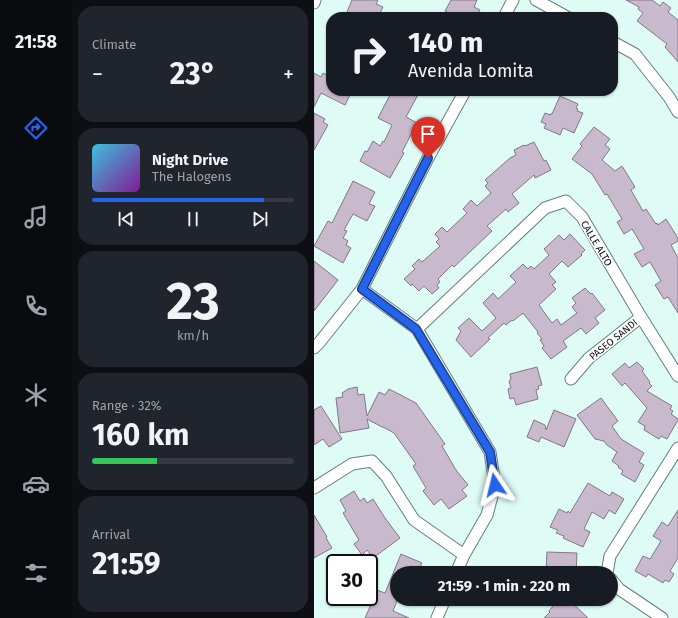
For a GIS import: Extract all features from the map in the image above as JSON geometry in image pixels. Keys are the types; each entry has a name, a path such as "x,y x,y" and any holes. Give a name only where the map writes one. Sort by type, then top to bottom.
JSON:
{"street":[{"path":"507,12 513,0"},
{"path":"536,0 558,12"},
{"path":"618,45 635,54 669,97 678,112"},
{"path":"314,348 362,289 428,158 462,96"},
{"name":"CALLE ALTO","path":"416,329 545,208 566,201 582,217 678,376"},
{"path":"362,289 416,329 490,452 495,485 487,515 459,566"},
{"name":"PASEO SANDI","path":"571,379 589,358 641,317"},
{"path":"608,566 610,556 678,448"},
{"path":"314,488 352,464 372,461 386,476 414,520 464,555"},
{"path":"618,588 662,618"},
{"path":"437,618 442,606"}],"building":[{"path":"352,0 378,0 376,4 383,7 380,12 347,12"},
{"path":"451,0 477,0 474,7 480,10 479,12 445,11"},
{"path":"626,0 652,0 660,6 663,2 671,8 668,12 678,20 678,62 665,47 667,44 637,21 643,13 638,9 639,7"},
{"path":"314,73 321,77 323,73 326,74 326,96 321,93 314,107"},
{"path":"327,96 350,96 345,105"},
{"path":"389,96 417,96 406,117 417,123 402,152 404,153 390,178 360,161 365,151 367,152 373,141 380,146 383,141 384,142 392,125 378,118"},
{"path":"560,96 578,104 576,108 578,109 577,111 583,113 574,133 563,128 560,135 544,128 546,124 541,122 545,113 550,115 552,114"},
{"path":"314,113 325,119 323,122 328,125 314,150"},
{"path":"594,127 610,139 605,145 610,149 602,160 615,171 622,166 635,187 631,190 643,211 646,209 658,225 666,219 678,238 678,241 671,245 678,258 678,313 668,297 664,299 655,285 661,281 650,262 642,267 634,254 644,249 632,229 624,234 617,222 622,219 607,194 605,195 592,174 572,159 582,146 580,144"},
{"path":"534,142 544,161 546,160 551,170 535,178 534,175 512,194 519,203 508,212 506,209 487,226 492,231 454,267 452,265 438,279 440,282 437,285 439,288 432,294 424,286 419,291 412,284 411,286 404,279 415,269 412,266 419,259 422,262 440,246 436,242 439,239 435,234 442,227 447,232 467,213 463,209 471,200 477,206 491,193 485,186 488,183 485,180 510,158 516,155 514,150"},
{"path":"353,181 375,192 369,204 375,206 367,221 353,214 344,230 347,231 343,238 348,241 346,245 351,248 343,263 314,246 328,221 332,223"},
{"path":"570,234 585,250 581,254 582,255 568,267 562,261 549,274 556,282 552,285 556,289 539,305 552,323 557,319 561,325 577,313 572,307 576,303 572,298 585,288 591,294 592,293 605,310 595,318 599,323 586,334 581,328 563,341 567,347 551,359 542,348 544,346 540,340 542,339 537,333 538,332 523,313 506,325 504,323 471,357 456,340 461,331 458,328 469,318 482,331 496,318 483,303 493,293 498,299 516,282 510,276 523,264 528,269 531,266 534,269 549,255 544,249 559,235 564,240"},
{"path":"314,261 338,280 314,311"},
{"path":"637,362 644,369 642,371 652,386 647,391 672,406 670,409 673,411 671,414 678,419 667,439 661,436 659,439 644,430 645,426 638,422 647,408 625,383 622,386 612,374 625,363 629,368"},
{"path":"537,367 542,385 538,386 539,389 536,390 538,399 516,405 514,398 510,399 508,389 511,388 509,381 511,380 510,374"},
{"path":"357,387 358,395 364,394 367,416 379,392 385,395 389,389 416,403 445,444 442,446 456,470 468,485 462,490 467,496 449,509 441,499 434,505 423,491 426,488 413,466 416,464 394,433 367,419 369,428 340,433 336,398 343,397 342,393 348,389"},
{"path":"601,398 618,421 612,426 621,439 644,453 639,462 644,465 635,482 621,474 623,471 612,461 617,452 604,441 595,439 577,415"},
{"path":"321,406 342,439 329,447 323,439 314,445 314,410"},
{"path":"554,410 576,419 564,447 541,437 539,442 527,437 534,420 545,425 546,430"},
{"path":"588,483 610,496 612,492 624,499 615,514 609,510 604,519 592,512 584,529 590,532 583,547 563,538 564,536 556,533 558,530 550,527 559,509 570,513"},
{"path":"354,491 360,501 364,498 367,503 373,499 400,538 378,554 370,554 367,550 361,554 354,544 359,540 343,513 346,511 340,500"},
{"path":"678,510 678,558 670,571 674,574 669,582 665,580 663,583 648,574 646,577 635,571 643,556 650,559 661,541 653,536 662,522 668,526"},
{"path":"314,515 332,548 314,558"},
{"path":"547,552 577,553 576,566 546,566"},
{"path":"401,554 422,563 420,566 396,566"},
{"path":"390,581 390,606 395,606 393,611 409,618 365,618 370,606 378,606 378,590 385,593"},
{"path":"553,606 575,606 588,618 544,618 550,612 549,611"}],"route":[{"path":"428,158 362,289 416,329 490,452 495,485"}]}
